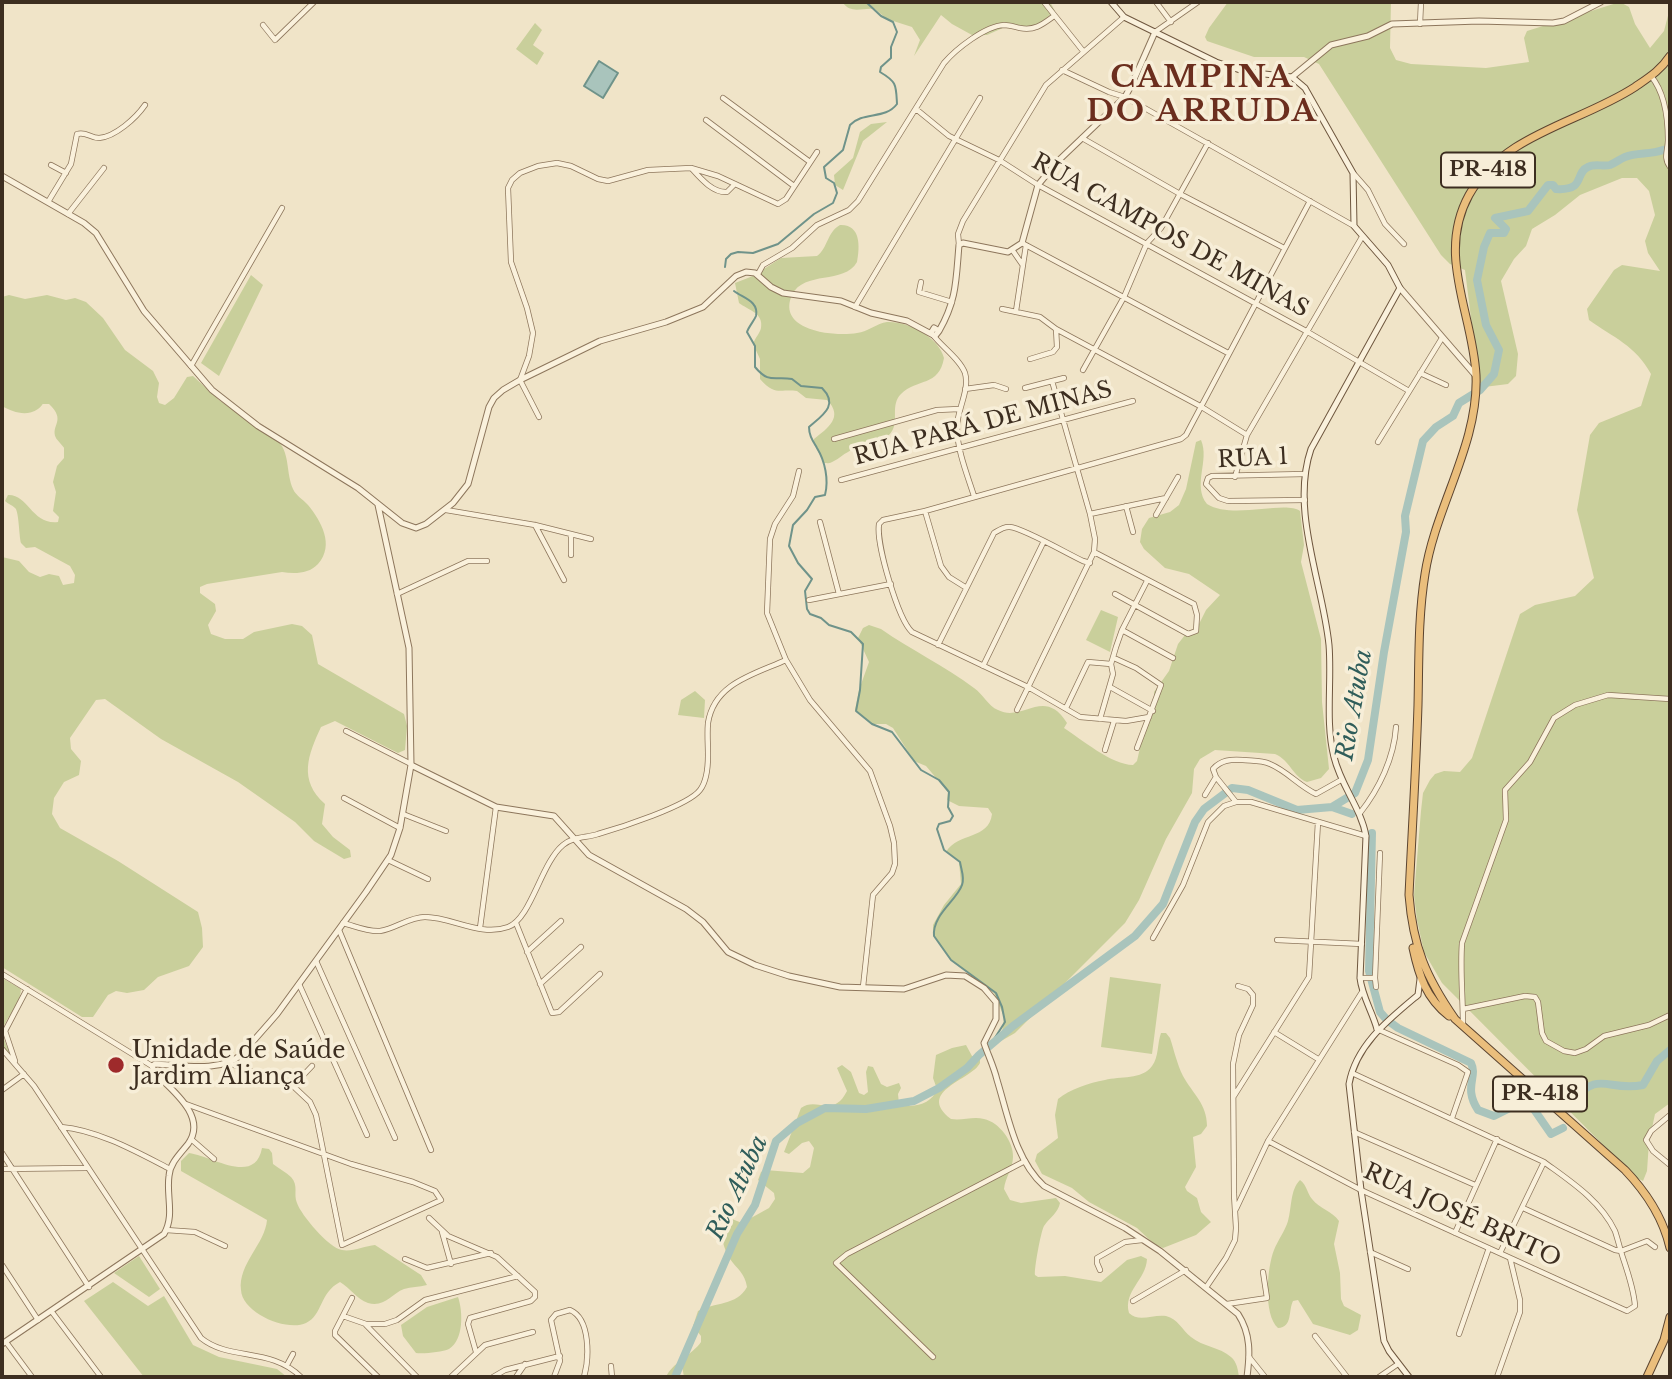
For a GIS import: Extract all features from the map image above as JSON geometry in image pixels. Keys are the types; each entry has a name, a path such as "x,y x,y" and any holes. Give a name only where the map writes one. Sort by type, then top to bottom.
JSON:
{"highway":[{"name":"PR-418","path":"1670,56 1651,76 1623,94 1519,145 1495,163 1481,177 1468,197 1459,222 1455,243 1456,272 1476,380 1476,395 1464,448 1440,514 1424,576 1409,895 1411,927 1424,968 1455,1019 1643,1188 1656,1209 1670,1248"},
{"path":"1411,927 1420,978 1438,1006 1455,1019"},
{"path":"1647,1377 1664,1340 1670,1317"}],"street":[{"path":"1044,2 1083,51"},
{"path":"1111,2 1124,17 1234,69 1292,77 1306,88 1353,173 1368,190 1385,224 1404,244"},
{"path":"1156,2 1171,22"},
{"path":"1016,311 1024,244 1038,185 1057,162 1125,97 1155,32 1198,2"},
{"path":"1420,2 1420,24"},
{"path":"1292,77 1331,45 1368,36 1392,24 1553,23 1564,21 1586,5 1601,2"},
{"path":"263,25 275,40 312,3"},
{"path":"758,274 763,265 792,248 817,225 849,211 858,201 944,63 960,47 993,27 1007,25 1035,29 1055,16"},
{"path":"934,332 946,318 953,302 957,277 958,234 999,160 1046,85 1124,17"},
{"path":"1062,70 1110,93 1125,97 1354,226 1388,265 1400,288 1476,380"},
{"path":"1651,76 1657,84 1665,107 1668,142 1666,158 1670,167"},
{"path":"723,98 810,162"},
{"path":"855,307 980,98"},
{"path":"48,202 73,160 77,134 86,133 97,138 106,136 131,121 145,105"},
{"name":"RUA CAMPOS DE MINAS","path":"916,109 950,136 999,160 1038,185 1306,331 1409,391"},
{"path":"706,120 794,187"},
{"path":"1082,138 1180,194 1284,248"},
{"path":"1083,370 1124,297 1147,243 1161,228 1208,143"},
{"path":"539,416 520,380 529,356 533,333 512,269 508,193 512,180 526,170 551,163 570,166 608,181 648,170 691,168 709,172 778,204 786,199 817,152"},
{"path":"51,164 66,173"},
{"path":"68,214 104,168"},
{"path":"691,168 703,181 721,193 727,192 735,184"},
{"path":"1353,173 1354,226"},
{"path":"2,176 96,233 144,311 212,390 238,412 358,488 408,526 422,527 459,496 471,477 491,402 498,394 520,380 600,341 666,322 703,307 736,276 746,272 758,274 783,293 841,301 934,332 966,376 957,424 959,448 974,496"},
{"path":"1149,717 1114,720 1080,717 1028,687 912,632 907,627 891,584 879,538 879,524 883,520 925,511 1186,436 1310,201"},
{"path":"191,366 282,208"},
{"path":"1235,477 1247,435 1362,237"},
{"path":"958,245 963,243 1008,252 1024,244"},
{"path":"1024,244 1228,353"},
{"path":"1013,251 1022,265"},
{"path":"921,282 919,292 953,302"},
{"path":"1400,288 1311,449 1306,464 1305,500 1311,559 1329,644 1333,755 1342,783 1360,813 1366,836 1360,978 1362,992 1377,1028 1468,1072 1452,1118"},
{"path":"1002,309 1040,317 1247,435"},
{"path":"1030,359 1053,352 1057,346 1056,328"},
{"path":"1378,442 1442,338"},
{"path":"1420,373 1446,385"},
{"path":"1025,388 1064,378"},
{"path":"1017,710 1094,552 1095,539 1090,514 1052,381"},
{"path":"965,389 994,385 1006,388"},
{"name":"RUA PARÁ DE MINAS","path":"842,480 1133,401"},
{"path":"834,439 937,410 959,409"},
{"path":"799,471 793,496 772,531 768,559 767,613 786,660 821,715 866,764 883,802 893,835 895,864 892,873 873,895 863,987"},
{"name":"RUA 1","path":"1305,474 1212,476 1206,484 1219,498 1228,501 1305,500"},
{"path":"1156,515 1178,477"},
{"path":"1090,514 1166,498"},
{"path":"152,1066 211,1065 228,1063 237,1058 299,984 388,860 400,828 411,765 409,648 378,504"},
{"path":"1126,506 1133,531"},
{"path":"445,509 591,539"},
{"path":"925,511 941,566 948,577 965,587"},
{"path":"820,523 839,594"},
{"path":"535,526 564,580"},
{"path":"938,645 994,533 1001,528 1010,527 1090,563"},
{"path":"541,536 547,528"},
{"path":"571,534 571,555"},
{"path":"983,666 1043,542"},
{"path":"1094,552 1194,604 1197,615 1196,631 1188,634 1115,594"},
{"path":"397,594 468,561 487,561"},
{"path":"1100,719 1113,674 1111,664 1122,630 1147,581"},
{"path":"808,600 891,584"},
{"path":"1122,630 1173,657"},
{"path":"1114,658 1136,668 1161,685 1138,748"},
{"path":"343,923 370,931 381,931 425,917 480,928 502,929 516,923 548,864 562,845 573,839 599,834 677,806 695,796 705,777 708,724 718,698 731,685 786,660"},
{"path":"1066,708 1088,662 1111,664"},
{"path":"1110,687 1153,711"},
{"path":"1463,1026 1460,961 1462,943 1506,820 1505,790 1530,762 1554,718 1575,705 1608,695 1670,699"},
{"path":"1105,750 1114,720"},
{"path":"1360,813 1382,776 1395,743 1396,727"},
{"path":"346,731 496,807 554,816 573,839 597,860 686,909 703,922 720,945 733,955 755,965 836,987 904,989 946,975 965,976 984,988 996,1002 996,1018 985,1038 985,1046 1011,1129 1034,1178 1143,1240 1187,1270 1238,1314 1245,1325 1249,1357 1247,1377"},
{"path":"1236,802 1216,777 1214,767 1232,759 1262,761 1273,765 1316,794 1342,783"},
{"path":"1205,795 1216,777"},
{"path":"344,798 400,828"},
{"path":"1153,938 1183,885 1208,822 1224,806 1236,802 1259,804 1366,836"},
{"path":"480,928 496,807"},
{"path":"403,814 446,831"},
{"path":"1233,1096 1309,977 1318,822"},
{"path":"1376,987 1380,853"},
{"path":"388,860 428,879"},
{"path":"527,951 561,921"},
{"path":"516,923 551,1011 557,1014 600,974"},
{"path":"339,930 431,1150"},
{"path":"1277,940 1362,944"},
{"path":"540,984 581,947"},
{"path":"316,961 395,1138"},
{"path":"2,974 152,1066 155,1073 185,1104 192,1120 193,1131 191,1139 170,1169 170,1211 166,1230 161,1238 4,1343 32,1377"},
{"path":"1360,978 1375,978"},
{"path":"1418,995 1420,978"},
{"path":"299,984 367,1135"},
{"path":"1207,1286 1219,1271 1235,1240 1234,1064 1239,1035 1253,1005 1253,995 1248,989 1238,986"},
{"path":"15,1063 5,1031 27,989"},
{"path":"1235,1210 1268,1141 1362,992"},
{"path":"1409,1377 1384,1341 1361,1190 1349,1084 1351,1073 1377,1028 1418,995 1429,995"},
{"path":"1463,1009 1525,996 1535,998 1546,1041 1559,1050 1574,1053 1586,1049 1604,1037 1649,1025 1670,1015"},
{"path":"1274,1032 1319,1059"},
{"path":"2,1049 24,1074 141,1251 205,1342 287,1365 300,1377"},
{"path":"185,1104 324,1154 423,1185 435,1191 441,1200 342,1245 324,1154 313,1107 307,1097 293,1086 228,1063"},
{"path":"293,1086 312,1066"},
{"path":"1351,1073 1544,1162 1594,1202 1609,1220 1621,1251"},
{"path":"2,1090 24,1074"},
{"path":"1670,1115 1646,1136 1648,1144 1670,1165"},
{"path":"60,1127 74,1128 103,1139 170,1169"},
{"path":"1354,1132 1475,1185"},
{"path":"191,1139 214,1158"},
{"path":"1455,1233 1497,1139"},
{"name":"RUA JOSÉ BRITO","path":"1268,1141 1361,1190 1628,1311 1635,1306 1635,1297 1621,1251"},
{"path":"2,1153 89,1287"},
{"path":"933,1357 836,1263 846,1254 1025,1161"},
{"path":"1500,1253 1544,1162"},
{"path":"2,1169 87,1168"},
{"path":"1523,1208 1621,1251 1647,1241 1655,1247"},
{"path":"429,1218 442,1232 492,1253 533,1290 535,1297 527,1302 470,1318 468,1324 476,1352"},
{"path":"166,1230 195,1232 225,1246"},
{"path":"442,1232 451,1264"},
{"path":"1100,1270 1097,1258 1125,1242 1143,1240"},
{"path":"1459,1334 1489,1248"},
{"path":"1370,1252 1408,1269"},
{"path":"405,1259 427,1268 492,1253"},
{"path":"1497,1377 1520,1312 1520,1300 1510,1258"},
{"path":"2,1265 4,1272 39,1321"},
{"path":"1133,1301 1187,1270"},
{"path":"1227,1304 1267,1298 1263,1272"},
{"path":"343,1316 366,1324 392,1322 425,1300 518,1276"},
{"path":"352,1298 335,1335 378,1377"},
{"path":"554,1377 560,1356 551,1320 555,1314 570,1310 580,1317 585,1335 587,1357 584,1377"},
{"path":"52,1311 101,1377"},
{"path":"366,1324 417,1377"},
{"path":"451,1377 476,1352 490,1343 533,1332"},
{"path":"1315,1336 1347,1377"},
{"path":"287,1365 293,1354"},
{"path":"494,1377 505,1370 560,1356"},
{"path":"1249,1357 1265,1377"},
{"path":"516,1377 524,1370 525,1364"},
{"path":"1379,1377 1398,1364"},
{"path":"611,1366 612,1377"}],"green space":[{"path":"842,2 1050,2 1055,11 1034,28 1005,27 987,35 972,35 941,15 914,56 920,40 912,27 887,19 875,9 853,9"},
{"path":"1228,2 1391,2 1390,48 1396,60 1411,64 1486,68 1529,62 1524,38 1527,31 1620,2 1629,7 1635,24 1650,48 1664,31 1670,8 1670,1103 1655,1114 1647,1171 1643,1181 1635,1177 1442,983 1424,952 1414,895 1423,793 1435,774 1444,771 1460,772 1472,758 1520,614 1535,605 1575,596 1594,578 1577,510 1590,435 1599,423 1641,406 1651,374 1631,349 1589,320 1587,309 1614,270 1622,265 1660,271 1648,253 1645,241 1655,215 1649,191 1637,178 1622,178 1580,195 1532,229 1526,246 1514,259 1501,281 1518,354 1516,376 1508,384 1484,387 1479,382 1465,270 1450,264 1441,255 1319,64 1304,57 1254,57 1207,41 1205,37 1209,28"},
{"path":"535,23 542,30 533,45 544,53 537,65 516,49"},
{"path":"887,122 863,141 843,190 835,185 834,175 853,158 860,132 871,124"},
{"path":"840,225 852,228 858,238 857,262 843,273 798,287 792,295 789,307 792,317 810,329 835,334 861,332 887,322 904,324 929,337 941,350 944,358 937,374 907,389 898,398 894,427 888,436 878,442 853,449 831,463 824,463 814,439 832,422 832,406 827,400 806,398 797,391 774,390 760,379 760,359 753,344 760,330 760,319 739,303 735,283 753,276 781,258 817,256 832,232"},
{"path":"251,275 263,285 219,376 201,363"},
{"path":"9,295 25,299 47,295 86,302 103,318 125,350 153,371 159,383 159,403 165,405 174,398 187,377 193,376 219,400 279,442 285,453 293,489 308,505 324,533 326,541 323,557 318,564 306,571 282,572 200,587 200,593 215,604 216,611 208,625 211,634 225,639 243,639 254,632 292,624 302,626 312,635 318,664 404,714 407,726 405,750 398,753 335,721 321,727 309,757 308,776 311,786 325,804 322,824 350,850 351,857 344,859 314,841 295,822 238,782 161,739 105,699 96,700 70,738 71,749 81,761 79,775 64,782 54,798 52,814 60,828 198,912 203,947 189,966 158,977 144,990 127,993 116,991 108,995 93,1017 82,1017 2,967 2,557 19,561 29,572 40,577 49,574 59,576 63,585 74,583 75,575 70,566 35,547 26,548 21,543 16,510 5,501 8,495 15,496 42,519 58,522 59,517 53,511 56,492 53,482 57,466 64,458 64,448 55,434 57,415 49,404 24,413 2,406 2,297"},
{"path":"1201,440 1204,456 1201,489 1207,504 1230,510 1293,508 1300,511 1304,545 1301,562 1321,639 1322,702 1329,769 1321,778 1307,782 1275,754 1215,750 1200,759 1194,769 1192,793 1125,923 1015,1033 1001,1041 1004,1017 994,993 950,959 933,935 933,925 944,905 961,884 959,861 946,852 958,841 985,828 992,814 988,808 959,806 947,800 948,792 926,766 914,761 893,728 886,724 872,724 855,710 869,662 858,638 863,628 869,625 881,629 963,680 998,710 1007,713 1050,707 1067,723 1064,728 1088,745 1116,761 1133,765 1137,761 1144,730 1154,711 1154,692 1169,671 1178,644 1198,626 1206,610 1220,595 1189,574 1165,568 1140,542 1142,529 1149,518 1170,512 1179,505 1186,489 1196,442"},
{"path":"1101,610 1118,617 1110,652 1086,640"},
{"path":"695,691 705,700 704,718 678,715 681,700"},
{"path":"1110,977 1161,984 1152,1054 1101,1047"},
{"path":"4,979 21,989 18,1002 3,1032 11,1055 2,1046"},
{"path":"1161,1033 1166,1033 1170,1038 1183,1076 1205,1111 1207,1126 1201,1134 1193,1137 1196,1167 1185,1187 1197,1198 1201,1212 1211,1222 1196,1235 1163,1248 1154,1244 1137,1228 1089,1202 1072,1188 1042,1174 1035,1161 1037,1154 1058,1138 1055,1115 1058,1099 1086,1085 1143,1074 1156,1059"},
{"path":"966,1045 972,1056 980,1058 980,1063 942,1093 939,1101 942,1109 951,1119 976,1118 990,1121 1004,1134 1013,1151 1013,1161 1004,1189 1010,1200 1021,1203 1056,1198 1060,1203 1058,1210 1043,1229 1035,1275 1065,1276 1101,1282 1127,1260 1141,1256 1147,1259 1143,1273 1129,1298 1129,1313 1146,1318 1170,1317 1196,1340 1231,1357 1239,1377 684,1377 682,1366 678,1365 672,1377 666,1377 673,1367 701,1342 701,1336 693,1326 698,1311 731,1301 747,1287 743,1275 725,1249 721,1231 722,1215 742,1223 769,1208 775,1199 774,1193 758,1180 761,1172 803,1173 810,1167 814,1148 809,1141 802,1143 789,1154 784,1152 801,1108 813,1104 831,1106 842,1099 847,1091 837,1068 842,1065 851,1072 859,1093 864,1095 868,1092 866,1072 868,1066 873,1067 881,1084 887,1087 899,1083 899,1104 916,1105 926,1102 937,1089 933,1078 936,1055"},
{"path":"262,1148 269,1149 273,1164 293,1180 300,1208 330,1244 342,1250 375,1245 421,1275 427,1285 404,1289 379,1304 374,1304 360,1299 340,1282 328,1292 316,1315 306,1323 298,1325 277,1323 257,1313 243,1298 241,1281 267,1220 181,1171 181,1161 189,1153 242,1167 251,1165 258,1159"},
{"path":"1300,1180 1310,1197 1339,1221 1334,1244 1340,1273 1341,1299 1344,1306 1361,1315 1358,1330 1350,1335 1313,1324 1298,1300 1293,1301 1288,1322 1283,1327 1278,1328 1270,1313 1268,1279 1272,1258 1287,1225 1293,1194"},
{"path":"139,1256 160,1289 149,1297 114,1273"},
{"path":"113,1282 148,1306 164,1296 193,1345 219,1357 277,1369 287,1377 144,1377 84,1301"},
{"path":"458,1297 461,1325 454,1345 442,1351 416,1353 403,1336 401,1325 427,1307"}],"water":[{"path":"599,61 618,73 603,98 584,86"}],"waterway":[{"path":"840,2 854,2"},
{"path":"725,267 726,259 731,254 753,253 778,244 814,214 833,203 837,193 834,183 826,178 824,167 843,150 850,125 861,118 886,112 897,104 894,85 880,72 881,67 891,58 891,47 897,32 893,22 881,16 866,2"},
{"name":"Rio Atuba","path":"675,1377 737,1234 755,1205 776,1141 797,1123 825,1108 866,1109 914,1101 939,1088 967,1068 1013,1026 1135,936 1163,904 1195,822 1204,809 1232,788 1248,790 1297,810 1332,807 1355,793 1368,760 1406,532 1405,516 1423,441 1436,427 1453,416 1459,403 1480,390 1494,374 1499,350 1486,325 1477,280 1490,233 1504,233 1506,229 1495,218 1528,211 1548,185 1553,185 1556,189 1572,187 1584,170 1591,166 1610,165 1630,155 1663,150"},
{"path":"734,291 750,300 755,307 756,316 747,332 755,346 755,367 764,376 792,379 801,386 822,388 827,394 827,409 809,427 810,436 824,465 827,483 825,495 815,497 793,525 789,546 798,563 812,579 805,591 810,614 829,625 851,632 863,644 856,711 872,724 892,732 921,770 939,780 949,792 948,807 953,816 950,821 939,824 937,829 944,850 960,862 963,882 937,921 934,936 951,960 996,993 1005,1022 989,1047"},
{"path":"1332,807 1352,814"},
{"path":"1372,833 1369,971 1380,1012 1398,1028 1471,1063 1471,1089 1478,1110 1494,1116 1526,1102 1551,1134 1563,1128"},
{"path":"1572,1108 1572,1101 1590,1086 1643,1085 1657,1061 1670,1050"}],"place":[{"name":"Unidade de Saúde Jardim Aliança","path":"116,1065"}],"district":[{"name":"CAMPINA DO ARRUDA","path":"1202,96"}]}
